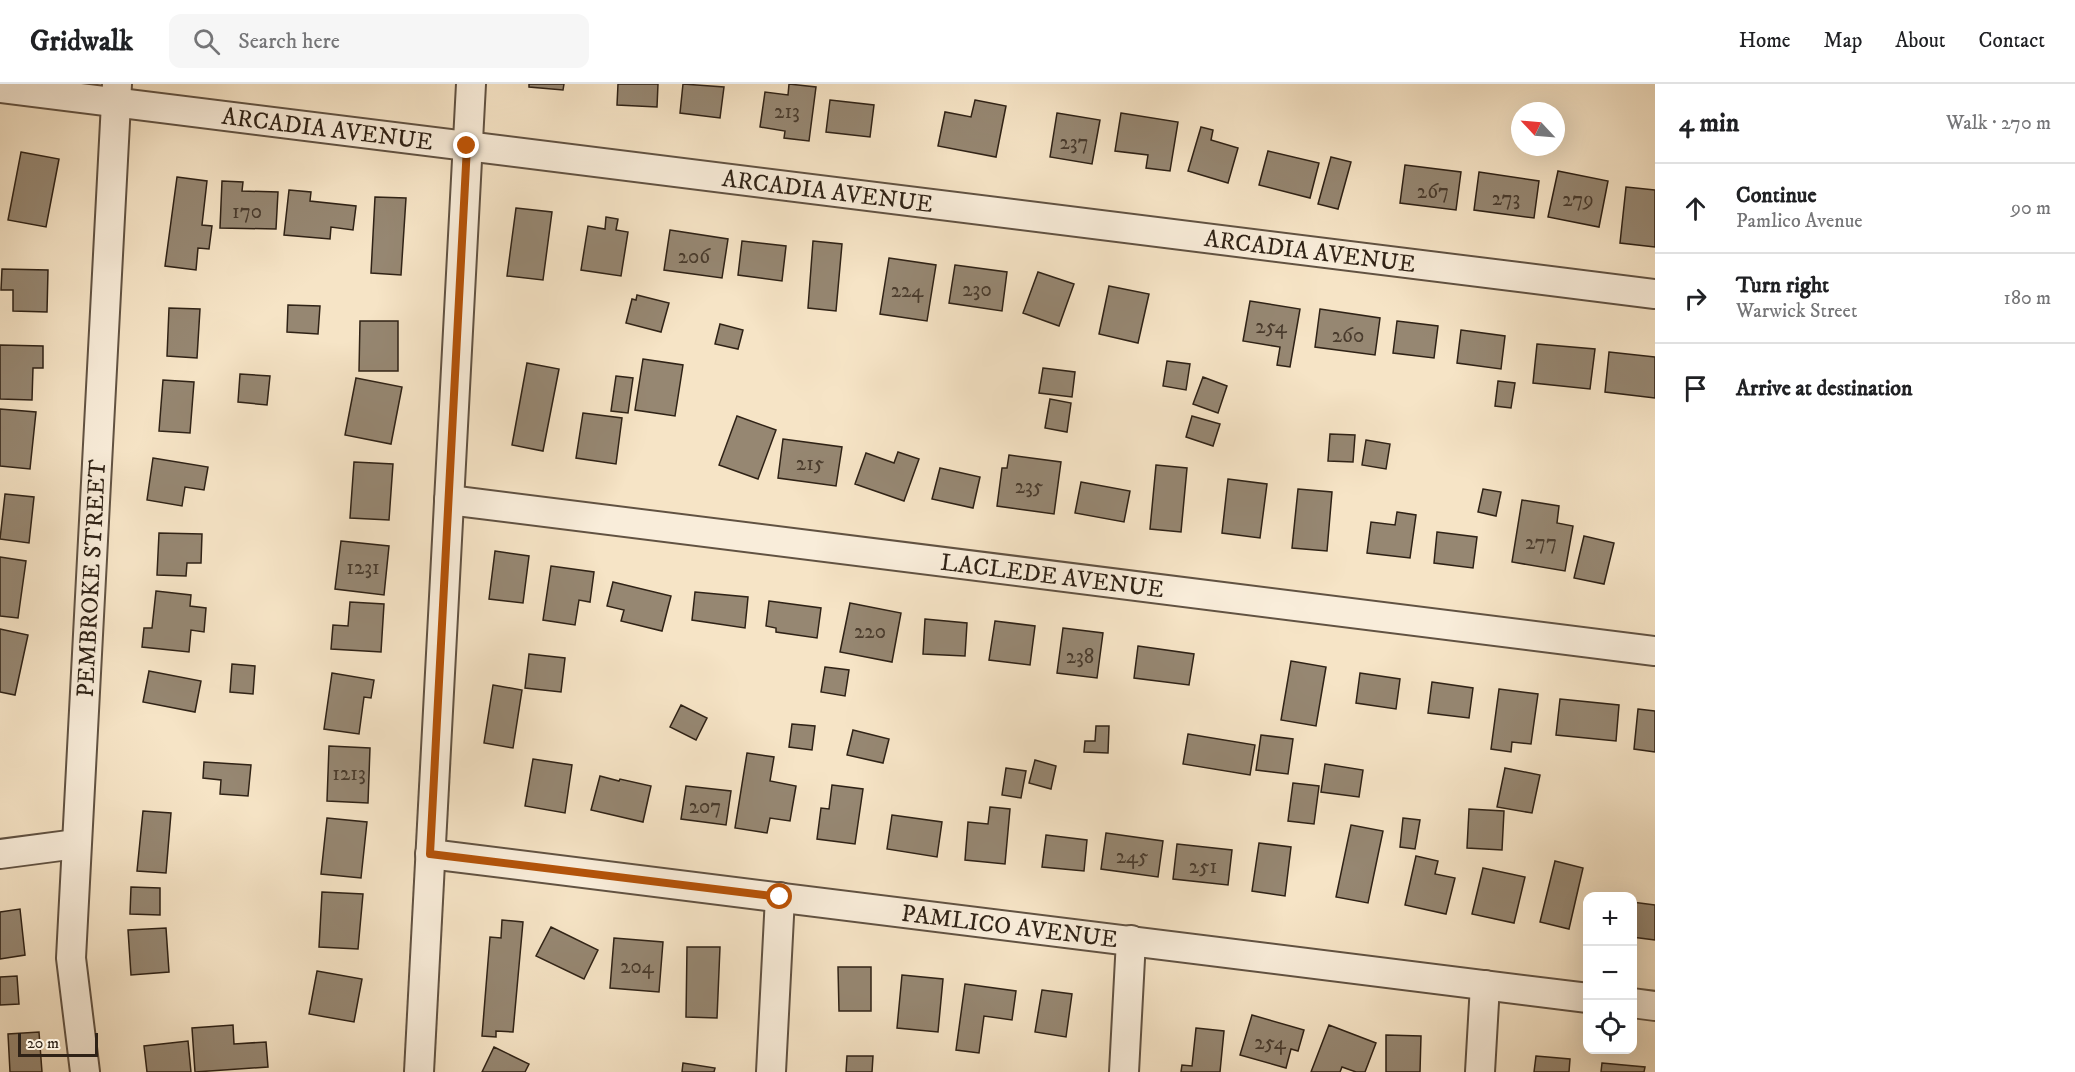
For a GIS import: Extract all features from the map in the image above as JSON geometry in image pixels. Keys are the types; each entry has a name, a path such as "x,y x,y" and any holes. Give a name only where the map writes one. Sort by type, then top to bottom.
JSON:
{"street":[{"path":"419,1072 471,84"},
{"name":"ARCADIA AVENUE","path":"0,88 117,93 467,146 1655,294"},
{"name":"PEMBROKE STREET","path":"85,1072 71,958 117,93"},
{"name":"LACLEDE AVENUE","path":"449,500 1655,651"},
{"path":"0,854 76,844"},
{"name":"PAMLICO AVENUE","path":"430,854 1583,997"},
{"path":"771,1072 780,897"},
{"path":"1124,1072 1131,940"},
{"path":"1480,1072 1485,985"},
{"path":"1637,1004 1655,1006"}],"building":[{"path":"529,84 564,84 563,90 529,87"},
{"path":"618,84 658,84 657,107 617,105"},
{"path":"683,84 724,87 720,118 680,113"},
{"path":"789,84 816,87 809,141 784,138 785,131 760,127 765,92 788,95"},
{"path":"830,100 874,105 870,137 826,132"},
{"path":"975,100 1006,106 996,157 938,146 945,112 971,117"},
{"path":"1057,113 1100,120 1092,164 1050,157"},
{"path":"1121,113 1178,122 1170,171 1146,168 1148,155 1115,151"},
{"path":"1201,127 1213,130 1211,140 1238,148 1228,183 1188,171"},
{"path":"1268,151 1319,163 1310,198 1259,185"},
{"path":"21,152 59,159 46,227 8,220"},
{"path":"1331,157 1351,162 1338,209 1318,204"},
{"path":"1405,165 1461,172 1456,210 1400,203"},
{"path":"1558,171 1608,181 1599,227 1548,217"},
{"path":"1479,172 1539,181 1534,218 1474,210"},
{"path":"177,177 207,181 202,225 212,226 209,249 198,248 196,270 165,266"},
{"path":"222,181 243,182 242,191 278,192 276,229 220,228"},
{"path":"1626,187 1655,190 1655,247 1620,243"},
{"path":"289,190 311,192 310,201 356,206 353,230 331,227 330,239 284,235"},
{"path":"375,197 406,198 401,275 371,273"},
{"path":"516,208 552,212 543,280 507,276"},
{"path":"606,217 618,219 616,230 628,232 621,276 581,270 588,226 605,229"},
{"path":"670,230 728,239 722,278 664,270"},
{"path":"742,241 786,246 782,281 738,275"},
{"path":"813,241 842,244 836,311 808,308"},
{"path":"889,258 936,265 927,321 880,314"},
{"path":"955,265 1007,272 1002,311 949,303"},
{"path":"2,269 48,270 47,312 13,311 13,290 1,290"},
{"path":"1038,272 1074,284 1059,326 1023,313"},
{"path":"1109,286 1149,294 1138,343 1099,334"},
{"path":"637,295 669,303 661,332 626,323 632,299 636,300"},
{"path":"1250,301 1300,309 1290,367 1277,365 1280,347 1243,341"},
{"path":"288,305 320,306 318,334 287,332"},
{"path":"169,308 200,309 197,358 167,356"},
{"path":"1320,309 1380,318 1375,355 1315,347"},
{"path":"360,321 398,321 398,371 359,371"},
{"path":"1397,321 1438,326 1434,358 1393,353"},
{"path":"720,324 743,330 738,349 715,344"},
{"path":"1461,330 1505,336 1501,369 1457,363"},
{"path":"1537,344 1595,349 1590,389 1533,383"},
{"path":"0,345 43,346 43,368 33,368 32,400 0,399"},
{"path":"1609,352 1655,357 1655,398 1605,392"},
{"path":"643,359 683,365 675,416 635,410"},
{"path":"1167,361 1190,364 1186,390 1163,386"},
{"path":"527,363 559,369 543,451 512,445"},
{"path":"1043,368 1075,372 1072,397 1039,393"},
{"path":"240,374 270,376 267,405 238,402"},
{"path":"616,376 633,378 628,413 611,411"},
{"path":"1203,377 1227,386 1218,413 1193,404"},
{"path":"356,378 402,387 391,444 345,435"},
{"path":"163,380 194,382 190,433 159,431"},
{"path":"1498,381 1515,383 1511,408 1495,406"},
{"path":"1050,399 1071,403 1067,432 1045,428"},
{"path":"0,409 36,412 30,469 0,466"},
{"path":"583,413 622,418 616,464 576,458"},
{"path":"737,416 776,430 758,479 719,465"},
{"path":"1192,416 1220,424 1213,446 1186,437"},
{"path":"1330,434 1355,435 1353,462 1328,461"},
{"path":"783,439 842,447 836,486 778,478"},
{"path":"1366,440 1390,444 1386,469 1362,465"},
{"path":"898,452 919,459 904,501 855,484 866,453 894,463"},
{"path":"1009,455 1061,462 1054,514 997,506 1002,468 1007,468"},
{"path":"153,458 208,467 204,490 185,487 182,506 147,500"},
{"path":"354,462 393,464 389,520 350,518"},
{"path":"1156,465 1187,468 1181,532 1150,529"},
{"path":"940,468 980,477 973,508 932,499"},
{"path":"1228,479 1267,484 1260,538 1222,533"},
{"path":"1081,482 1130,491 1124,522 1075,513"},
{"path":"1298,489 1332,492 1327,551 1292,548"},
{"path":"1483,489 1501,492 1496,516 1478,512"},
{"path":"5,494 34,497 29,543 0,539"},
{"path":"1522,500 1559,506 1557,523 1573,526 1565,571 1512,562"},
{"path":"1397,512 1416,515 1410,558 1367,553 1371,522 1395,525"},
{"path":"1437,532 1477,537 1473,568 1434,563"},
{"path":"159,533 202,534 201,563 187,563 186,576 157,575"},
{"path":"1584,536 1614,543 1604,584 1574,578"},
{"path":"341,541 389,546 384,595 335,589"},
{"path":"495,551 529,556 523,603 489,599"},
{"path":"0,557 26,561 18,618 0,616"},
{"path":"551,566 594,572 590,602 579,600 575,625 543,620"},
{"path":"613,582 671,596 662,631 621,621 624,610 607,606"},
{"path":"156,591 191,595 190,606 206,608 204,632 191,630 189,652 142,647 144,628 152,628"},
{"path":"695,592 748,597 745,628 692,620"},
{"path":"769,601 821,608 817,638 776,632 776,628 766,626"},
{"path":"350,602 384,604 381,652 331,649 333,625 348,626"},
{"path":"850,603 901,613 892,662 840,652"},
{"path":"925,619 967,623 965,656 923,654"},
{"path":"995,621 1035,626 1030,665 989,660"},
{"path":"1063,628 1103,633 1097,678 1057,673"},
{"path":"0,629 28,635 15,695 0,692"},
{"path":"1138,646 1194,654 1189,685 1134,678"},
{"path":"529,654 565,658 561,692 525,688"},
{"path":"1291,661 1326,667 1316,726 1281,720"},
{"path":"232,664 255,666 253,694 230,692"},
{"path":"825,667 849,670 845,696 821,692"},
{"path":"149,671 201,681 195,712 143,702"},
{"path":"332,673 374,680 371,698 364,697 359,734 324,729"},
{"path":"1360,673 1400,679 1396,709 1356,703"},
{"path":"1432,682 1473,688 1469,718 1428,713"},
{"path":"493,685 522,690 513,748 484,743"},
{"path":"1499,689 1538,694 1531,744 1512,742 1511,752 1491,749"},
{"path":"1560,699 1619,705 1616,741 1556,735"},
{"path":"681,705 707,718 696,740 670,727"},
{"path":"1638,709 1655,711 1655,752 1634,749"},
{"path":"792,724 815,726 812,750 789,747"},
{"path":"1096,726 1109,726 1108,753 1084,752 1085,741 1095,741"},
{"path":"853,730 889,739 883,763 847,755"},
{"path":"1188,734 1255,745 1250,775 1183,764"},
{"path":"1261,735 1293,739 1288,774 1256,770"},
{"path":"329,746 370,748 368,803 327,801"},
{"path":"747,753 774,757 770,781 796,786 790,821 770,818 767,833 735,828"},
{"path":"533,759 572,765 565,813 525,806"},
{"path":"1035,760 1056,766 1051,789 1029,783"},
{"path":"204,762 251,765 248,796 220,794 221,780 203,778"},
{"path":"1325,764 1363,770 1359,797 1321,792"},
{"path":"1006,768 1026,771 1021,798 1002,795"},
{"path":"1505,768 1540,775 1532,813 1497,807"},
{"path":"600,776 651,786 643,822 591,810"},
{"path":"1293,783 1319,786 1314,824 1288,821"},
{"path":"832,785 863,789 855,844 817,839 821,808 829,809"},
{"path":"686,786 731,791 726,825 681,819"},
{"path":"990,807 1010,809 1005,864 965,860 968,822 988,824"},
{"path":"1469,809 1504,811 1502,850 1467,848"},
{"path":"143,811 171,813 166,873 137,871"},
{"path":"892,815 942,822 937,857 887,849"},
{"path":"327,818 367,822 361,878 321,874"},
{"path":"1403,818 1420,820 1415,849 1400,847"},
{"path":"1351,825 1383,831 1368,903 1336,897"},
{"path":"1106,833 1163,841 1158,877 1101,869"},
{"path":"1046,835 1087,840 1084,871 1042,867"},
{"path":"1259,843 1291,847 1285,896 1252,891"},
{"path":"1177,844 1232,850 1228,885 1173,879"},
{"path":"1416,856 1438,861 1435,874 1455,878 1446,914 1405,905"},
{"path":"1555,861 1583,868 1569,929 1540,922"},
{"path":"1483,868 1525,877 1514,923 1472,914"},
{"path":"131,887 160,888 160,915 130,914"},
{"path":"322,892 363,894 358,949 319,947"},
{"path":"1637,903 1655,905 1655,940 1637,938"},
{"path":"20,909 25,955 0,959 0,912"},
{"path":"502,920 523,922 513,1032 496,1031 496,1037 482,1036 490,937 501,938"},
{"path":"551,927 598,950 584,979 536,956"},
{"path":"166,928 169,972 131,975 128,930"},
{"path":"614,938 663,942 659,992 610,988"},
{"path":"687,947 720,947 717,1018 686,1017"},
{"path":"838,967 871,967 871,1011 839,1011"},
{"path":"317,971 362,979 354,1022 309,1014"},
{"path":"902,975 943,979 938,1032 897,1028"},
{"path":"17,976 19,1004 0,1005 0,977"},
{"path":"965,984 1016,991 1012,1020 984,1016 979,1053 956,1050"},
{"path":"1042,990 1072,994 1066,1037 1035,1032"},
{"path":"1252,1015 1304,1030 1298,1051 1291,1049 1286,1068 1240,1055"},
{"path":"233,1025 234,1044 266,1042 268,1067 195,1072 192,1028"},
{"path":"1329,1025 1376,1043 1365,1072 1356,1072 1342,1067 1340,1072 1311,1072"},
{"path":"1196,1028 1224,1031 1220,1072 1181,1072 1182,1065 1192,1066"},
{"path":"39,1032 42,1072 10,1072 8,1034"},
{"path":"1386,1035 1421,1036 1420,1072 1386,1072"},
{"path":"188,1041 191,1072 147,1072 144,1046"},
{"path":"494,1047 529,1064 525,1072 482,1072"},
{"path":"847,1056 873,1056 872,1072 846,1072"},
{"path":"1536,1056 1570,1059 1569,1072 1534,1072"},
{"path":"683,1063 715,1068 714,1072 682,1072"},
{"path":"1602,1063 1645,1067 1644,1072 1601,1072"}],"route":[{"path":"467,146 430,854 780,897"}]}
